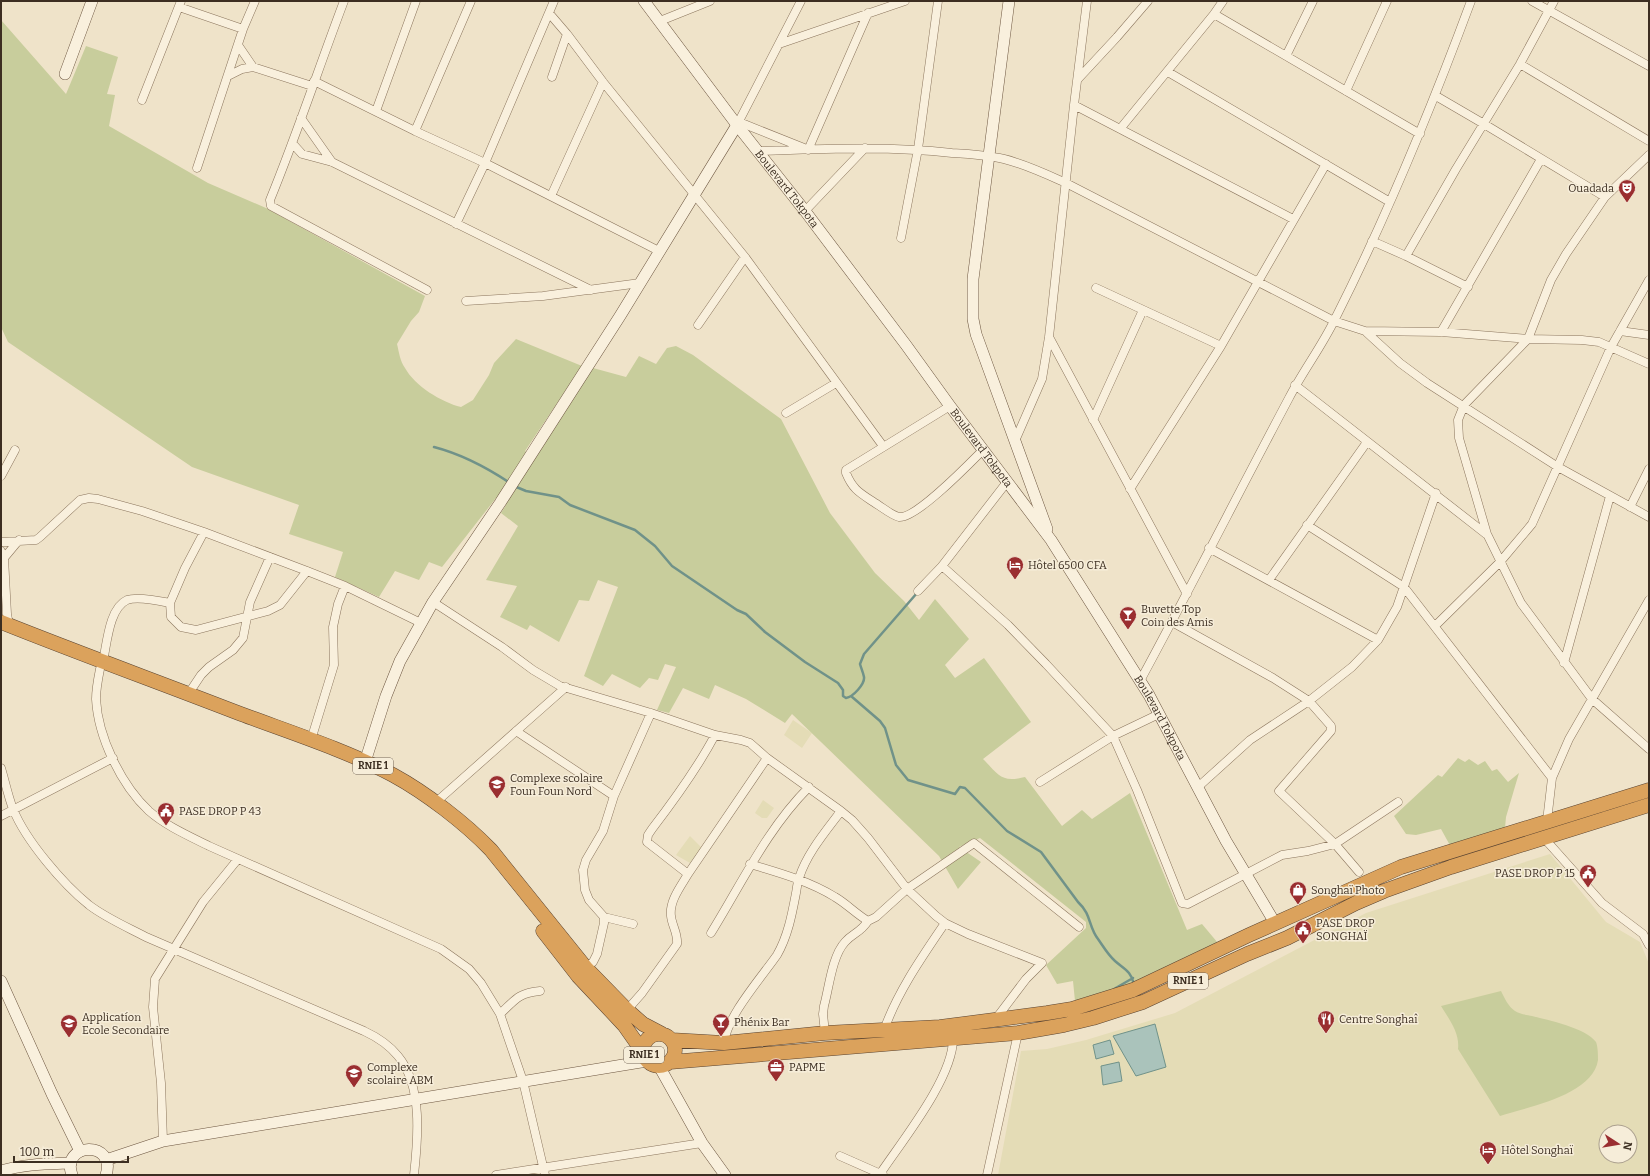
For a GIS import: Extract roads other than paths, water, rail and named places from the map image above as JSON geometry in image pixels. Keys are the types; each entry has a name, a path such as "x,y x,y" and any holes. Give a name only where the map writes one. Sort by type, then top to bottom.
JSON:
{"highway":[{"name":"RNIE 1","path":"4,626 348,765 388,783 434,812 475,847 495,868 578,976 655,1060"},
{"name":"RNIE 1","path":"101,665 189,693 365,762 394,776 435,803 477,836 491,850 586,968 627,1010 643,1024 667,1037 674,1044 675,1054 655,1060"},
{"name":"RNIE 1","path":"655,1060 643,1047 648,1038 652,1035 724,1043 825,1033 940,1027 1072,1008 1127,992 1401,867 1649,790"},
{"name":"RNIE 1","path":"655,1060 953,1039 1018,1033 1064,1026 1143,1002 1247,954 1287,938 1356,903 1451,867 1649,805"}],"street":[{"path":"65,74 92,1"},
{"path":"197,168 243,29 255,1"},
{"path":"344,1 313,83 293,144 270,200 271,206 427,290"},
{"path":"376,111 416,1"},
{"path":"415,131 472,1"},
{"path":"456,224 485,163 554,1"},
{"name":"Boulevard Tokpota","path":"644,1 805,211 1051,540 1140,681 1245,875 1275,924"},
{"path":"660,21 710,1"},
{"path":"365,762 386,696 400,661 433,602 532,453 640,283 738,124 801,1"},
{"path":"779,44 905,1"},
{"path":"901,238 918,149 938,1"},
{"path":"1009,1 973,279 973,319 976,334 990,375 1051,540"},
{"path":"1015,441 1042,379 1049,337 1074,105 1087,1"},
{"path":"1078,79 1148,1"},
{"path":"1120,129 1168,72 1223,1"},
{"path":"1286,56 1313,1"},
{"path":"1346,91 1387,1"},
{"path":"1140,681 1295,386 1334,321 1420,134 1436,96 1471,1"},
{"path":"1532,1 1649,66"},
{"path":"1406,256 1456,169 1520,64 1550,11 1554,1"},
{"path":"142,100 180,4 243,29"},
{"path":"549,13 745,257 883,446"},
{"path":"808,150 868,13"},
{"path":"1214,14 1420,134"},
{"path":"552,77 567,34"},
{"path":"238,45 253,67"},
{"path":"1520,64 1649,140"},
{"path":"228,76 242,69 253,67 313,83 485,163 659,251"},
{"path":"1168,72 1390,202"},
{"path":"551,196 603,82"},
{"path":"1436,96 1605,197"},
{"path":"1074,105 1293,219"},
{"path":"301,118 332,162"},
{"path":"738,124 808,150"},
{"path":"293,144 302,154 332,162 590,290"},
{"path":"805,211 865,148"},
{"path":"758,151 865,148 918,149 989,156 1018,164 1066,183 1334,321 1365,331 1441,332 1582,340 1599,342 1649,364"},
{"path":"1649,155 1605,197 1566,254 1551,280 1528,338 1464,405 1458,420 1459,438 1487,534 1521,603 1592,699 1649,748"},
{"path":"1441,332 1541,159"},
{"path":"1130,489 1221,346 1326,164"},
{"path":"1372,240 1468,287"},
{"path":"698,325 745,257"},
{"path":"1435,626 1500,562 1532,524 1611,347 1649,280"},
{"path":"466,301 543,296 640,283"},
{"path":"1096,288 1221,346"},
{"path":"1094,420 1143,310"},
{"path":"1365,331 1400,363 1427,383 1464,405 1558,467 1649,517"},
{"path":"1620,331 1649,335"},
{"path":"1049,337 1187,594"},
{"path":"786,413 836,383"},
{"path":"1295,386 1436,493 1487,534"},
{"path":"950,406 846,470 851,485 860,493 900,517 908,515 936,496 983,450"},
{"path":"1269,580 1367,442"},
{"path":"1,476 15,450"},
{"path":"1630,507 1649,469"},
{"path":"918,591 942,566 1007,482"},
{"path":"1198,787 1250,740 1308,701 1352,667 1378,640 1397,607 1436,493"},
{"path":"1564,663 1610,496"},
{"path":"1,542 36,540 80,500 89,498 142,511 204,532 345,586 421,623"},
{"path":"1307,526 1404,587 1552,778"},
{"path":"204,532 185,568 170,603 172,617 181,627 196,630 268,611 280,605 307,571"},
{"path":"4,626 7,614 3,555 20,540"},
{"path":"1209,548 1378,640"},
{"path":"189,693 209,666 233,650 243,638 246,629 246,616 255,588 270,557"},
{"path":"942,566 1008,625 1113,736 1137,790 1182,903 1188,904 1282,855 1308,851 1335,844 1398,802"},
{"path":"310,740 334,665 333,627 338,604 345,586"},
{"path":"170,603 156,600 128,600 115,612 111,624 101,665 96,700 104,740 126,783 150,812 176,830 441,950 469,970 481,983 500,1014 523,1081 544,1171"},
{"path":"1547,821 1552,778 1568,739 1649,600"},
{"path":"433,602 502,647 533,670 566,688 651,713 715,735 750,743 767,758 841,810 868,838 907,890 945,923 1042,964 1026,979 995,1020"},
{"path":"1172,622 1273,678 1308,701 1331,726 1331,731 1279,791 1335,844 1359,872"},
{"path":"435,803 566,688"},
{"path":"633,924 604,917 589,900 585,890 583,870 586,860 603,831 614,796 651,713"},
{"path":"1040,782 1113,736 1159,714"},
{"path":"516,731 614,796"},
{"path":"688,874 647,842 648,835 686,784 702,760 715,735"},
{"path":"1,816 113,758"},
{"path":"627,1010 642,993 677,944 678,938 671,915 672,904 688,874 767,758"},
{"path":"1,768 14,810 38,850 71,889 90,905 113,920 146,937 352,1025 378,1038 398,1056 409,1075 415,1099 418,1121 414,1175"},
{"path":"711,933 731,901 750,864 787,811 808,787"},
{"path":"724,1043 725,1033 733,1018 778,955 788,928 799,879 804,865 841,810"},
{"path":"1544,838 1602,903 1646,933 1649,946"},
{"path":"825,1033 823,1014 824,1006 836,956 844,942 861,930 868,921 876,917 907,890 974,843 1079,927"},
{"path":"163,1141 160,1083 153,1007 154,979 203,902 238,859"},
{"path":"750,864 799,879 836,898 868,921"},
{"path":"586,968 593,962 597,954 604,917"},
{"path":"884,1030 889,1016 909,977 945,923"},
{"path":"1,981 52,1094 80,1151"},
{"path":"500,1014 519,997 526,993 540,992"},
{"path":"987,1175 1018,1033"},
{"path":"840,1156 881,1174 934,1093 949,1062 953,1047 953,1039"},
{"path":"106,1160 163,1141 655,1060 702,1143 726,1175"},
{"path":"496,1175 544,1171 702,1143"},
{"path":"72,1175 71,1163 76,1154 80,1151 92,1149 103,1155 106,1160 108,1169 106,1175"},
{"path":"1,1170 38,1164 71,1163"}],"water":[{"path":"1155,1024 1166,1067 1136,1076 1113,1036"},
{"path":"1110,1040 1114,1054 1096,1059 1093,1045"},
{"path":"1119,1062 1122,1081 1103,1085 1101,1066"}],"waterway":[{"path":"434,447 454,453 510,483"},
{"path":"514,486 526,491 559,497 570,505 635,530 655,546 672,566 737,610 746,614 765,632 805,662 838,683 843,690 843,696 846,698 855,693 863,683 864,677 860,664 864,654 917,593"},
{"path":"851,696 880,721 885,728 896,765 908,780 955,794 960,787 965,788 1007,831 1041,852 1086,911 1095,934 1112,959 1129,973 1134,984"},
{"path":"1114,989 1133,978"}],"place":[{"name":"Ouadada","path":"1627,203"},
{"name":"Hôtel 6500 CFA","path":"1015,580"},
{"name":"Buvette Top Coin des Amis","path":"1128,630"},
{"name":"Complexe scolaire Foun Foun Nord","path":"497,799"},
{"name":"PASE DROP P 43","path":"166,826"},
{"name":"PASE DROP P 15","path":"1588,888"},
{"name":"Songhaï Photo","path":"1298,905"},
{"name":"PASE DROP SONGHAÏ","path":"1303,944"},
{"name":"Centre Songhaî","path":"1326,1034"},
{"name":"Phénix Bar","path":"721,1037"},
{"name":"Applicatíon Ecole Secondaire","path":"69,1038"},
{"name":"PAPME","path":"776,1082"},
{"name":"Complexe scolaire ABM","path":"354,1088"},
{"name":"Hôtel Songhaï","path":"1488,1165"}]}
